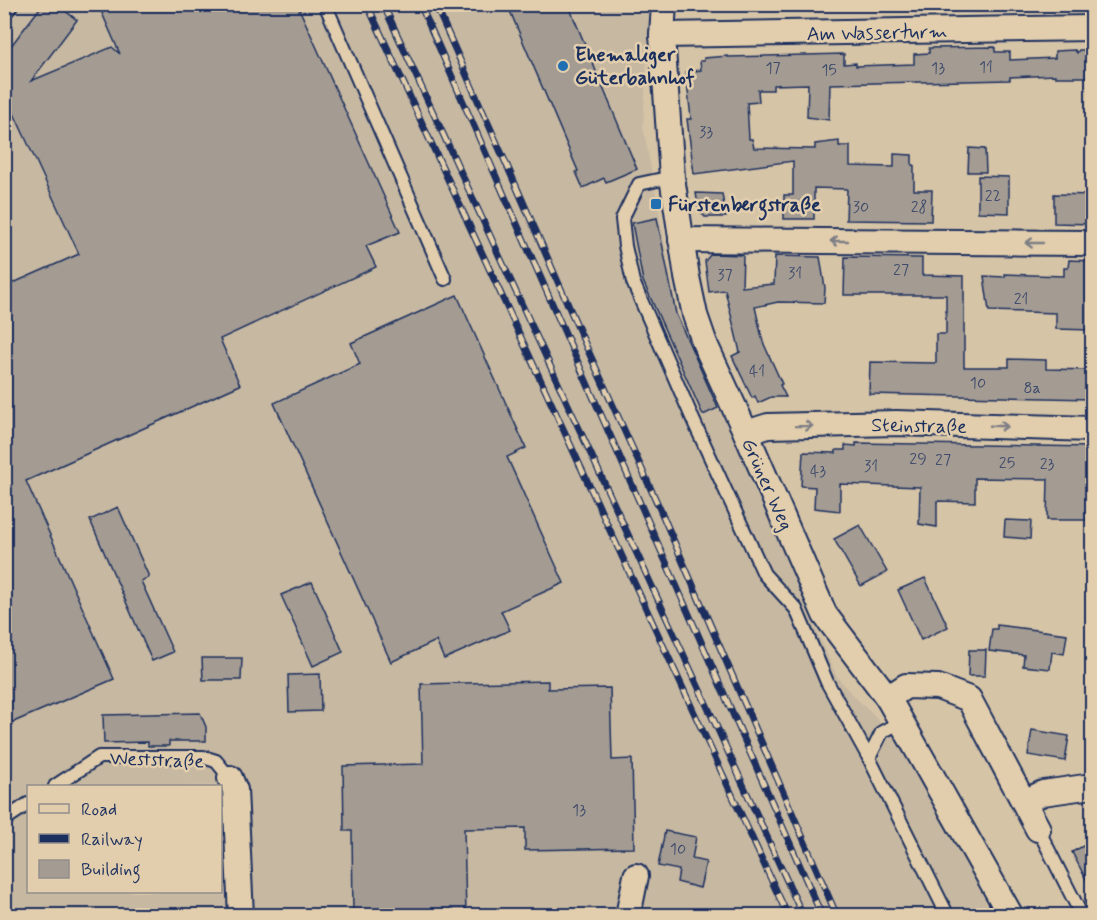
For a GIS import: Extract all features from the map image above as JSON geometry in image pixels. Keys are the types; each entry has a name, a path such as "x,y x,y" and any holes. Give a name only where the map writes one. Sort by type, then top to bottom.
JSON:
{"street":[{"name":"Grüner Weg","path":"664,4 662,35 672,177 687,277 695,315 705,344 825,615 888,698 1011,915"},
{"name":"Am Wasserturm","path":"662,35 1092,28"},
{"path":"681,240 1092,243"},
{"name":"Steinstraße","path":"746,433 768,426 896,423 1092,429"},
{"path":"888,698 906,687 938,687 969,699 1038,829"},
{"name":"Weststraße","path":"230,778 235,790 241,915"},
{"path":"1024,802 1043,793 1092,786"},
{"path":"628,915 636,876"}],"lane":[{"path":"325,4 445,279"},
{"path":"672,177 639,184 622,219 633,282 764,574 795,609 827,682 869,758 948,915"},
{"path":"869,758 882,732 901,722"},
{"name":"Weststraße","path":"57,785 99,757 203,757 216,761 230,778"},
{"path":"4,820 27,805"},
{"path":"1038,829 1082,915"}],"shaded area":[{"path":"5,5 650,5 643,126 678,313 836,675 899,741 993,915 5,916"}],"building":[{"path":"43,4 56,4 77,20 31,81 112,47 120,54 98,4 297,4 400,232 366,246 376,267 220,339 240,385 26,481 114,679 4,726 4,287 79,254 11,107 4,115 4,55"},
{"name":"Ehemaliger Güterbahnhof","path":"507,4 568,4 637,169 606,182 604,178 583,188 576,172 578,171"},
{"path":"995,47 995,52 1010,52 1010,60 1055,58 1055,51 1075,50 1077,53 1079,50 1092,50 1092,77 1055,77 1055,75 1010,77 1010,80 830,84 829,120 807,117 808,84 773,85 773,90 758,90 759,102 747,103 749,139 752,139 754,148 815,149 815,144 839,141 839,146 850,146 850,166 894,167 894,154 912,155 914,190 932,190 931,221 846,220 847,189 814,188 814,219 784,219 784,195 793,195 793,161 694,174 687,119 691,119 686,72 701,70 700,61 704,61 704,58 844,54 844,64 856,63 856,66 914,64 914,54 929,53 929,48"},
{"path":"969,148 985,149 986,172 968,172"},
{"path":"978,176 1009,177 1009,213 978,212"},
{"path":"696,193 722,194 726,217 705,217 699,211"},
{"path":"1054,194 1092,195 1092,224 1054,223"},
{"path":"657,218 676,314 718,408 703,415 643,281 632,223"},
{"path":"711,254 743,255 742,287 774,284 775,256 820,257 825,288 824,303 778,302 755,307 763,342 786,397 771,397 758,403 755,396 752,398 732,356 740,352 725,290 709,292 705,261"},
{"path":"845,257 922,258 922,275 964,276 964,367 1009,367 1009,359 1046,360 1046,369 1092,370 1092,399 869,394 870,362 936,363 936,334 946,334 946,295 844,295"},
{"path":"1069,260 1092,261 1092,330 1056,329 1056,313 989,311 984,276 1005,277 1005,274 1064,276 1064,268 1068,268"},
{"path":"457,295 526,448 507,457 564,583 501,611 510,630 444,659 436,641 391,662 274,403 360,364 351,343"},
{"path":"856,443 1092,447 1092,520 1047,520 1048,479 975,478 975,502 937,501 937,527 919,524 920,487 840,484 840,511 814,508 815,487 801,486 803,452 836,453 836,450 845,450 845,445 856,446"},
{"path":"118,507 149,577 141,581 173,652 152,661 90,520"},
{"path":"1005,520 1031,521 1030,539 1004,537"},
{"path":"860,525 887,572 861,586 834,539"},
{"path":"925,578 948,627 921,640 898,590"},
{"path":"312,582 343,652 313,666 281,595"},
{"path":"997,625 1067,634 1064,654 1052,652 1050,669 1023,666 1024,655 989,651 992,629 997,629"},
{"path":"969,650 986,650 985,676 968,676"},
{"path":"202,658 242,658 241,680 203,680"},
{"path":"320,674 321,711 289,712 288,675"},
{"path":"548,681 548,689 610,688 612,760 632,759 634,848 525,850 525,828 464,829 466,915 353,913 352,831 344,831 343,766 423,764 421,684"},
{"path":"200,713 206,727 206,741 169,741 169,746 148,746 148,742 104,743 103,715"},
{"path":"1032,730 1069,736 1065,761 1028,755"},
{"path":"665,831 696,837 692,859 706,862 700,888 677,882 679,870 658,866"},
{"path":"1092,841 1092,891 1072,852"}],"railway":[{"path":"367,4 788,916"},
{"path":"383,4 803,916"},
{"path":"420,4 822,916"},
{"path":"435,4 659,507 837,916"}],"place":[{"name":"Ehemaliger Güterbahnhof","path":"563,66"},
{"name":"Fürstenbergstraße","path":"656,204"}]}
